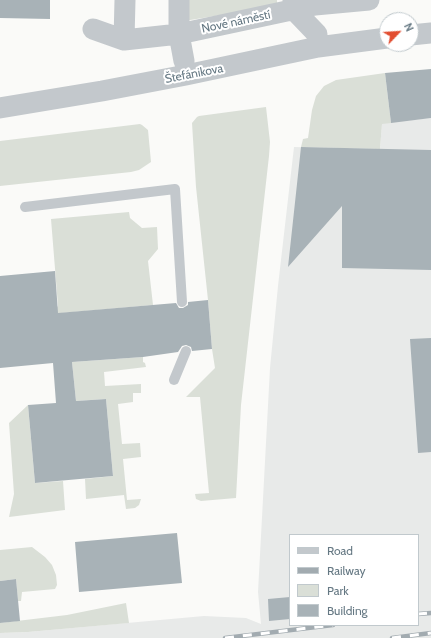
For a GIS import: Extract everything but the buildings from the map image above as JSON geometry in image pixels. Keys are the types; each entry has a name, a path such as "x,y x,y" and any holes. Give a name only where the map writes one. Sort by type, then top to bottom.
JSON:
{"street":[{"path":"124,40 125,0"},
{"path":"179,0 179,34 184,61"},
{"name":"Nové náměstí","path":"93,29 124,40 179,34 293,5 315,2 369,0"},
{"path":"293,5 317,34 315,2"},
{"path":"419,34 431,33"},
{"name":"Štefánikova","path":"0,108 133,86 318,47 379,39"}],"lane":[{"path":"25,207 175,189 182,302"},
{"path":"174,380 186,351"}],"shaded area":[{"path":"431,118 431,638 0,638 0,633 28,632 204,616 246,618 261,624 258,592 270,368 294,147 380,149 382,123"}],"green space":[{"path":"185,0 277,0 277,6 184,21"},
{"path":"385,73 391,123 382,124 380,149 301,147 303,139 308,138 312,110 316,96 324,86 336,80"},
{"path":"266,107 270,142 269,156 241,405 236,498 201,501 196,499 195,494 209,493 200,397 186,397 215,368 196,187 192,123 199,116"},
{"path":"140,124 148,130 151,162 139,170 0,186 0,141"},
{"path":"129,212 130,218 142,228 157,227 158,249 148,261 153,305 50,314 58,306 51,219"},
{"path":"143,357 143,362 145,363 146,367 104,372 105,386 141,384 141,393 133,393 133,402 118,404 122,444 140,443 141,457 123,459 127,500 141,499 139,505 135,508 126,509 124,495 86,499 85,479 113,476 106,399 76,401 72,362"},
{"path":"28,405 35,483 63,481 65,510 9,517 14,494 9,423"},
{"path":"32,547 45,557 52,565 56,575 57,585 55,589 22,592 21,601 18,601 16,579 0,581 0,550"},
{"path":"126,603 129,623 0,633 0,623 67,615"}],"railway":[{"path":"419,614 431,613"},
{"path":"225,638 325,626"},
{"path":"392,638 431,633"}]}
